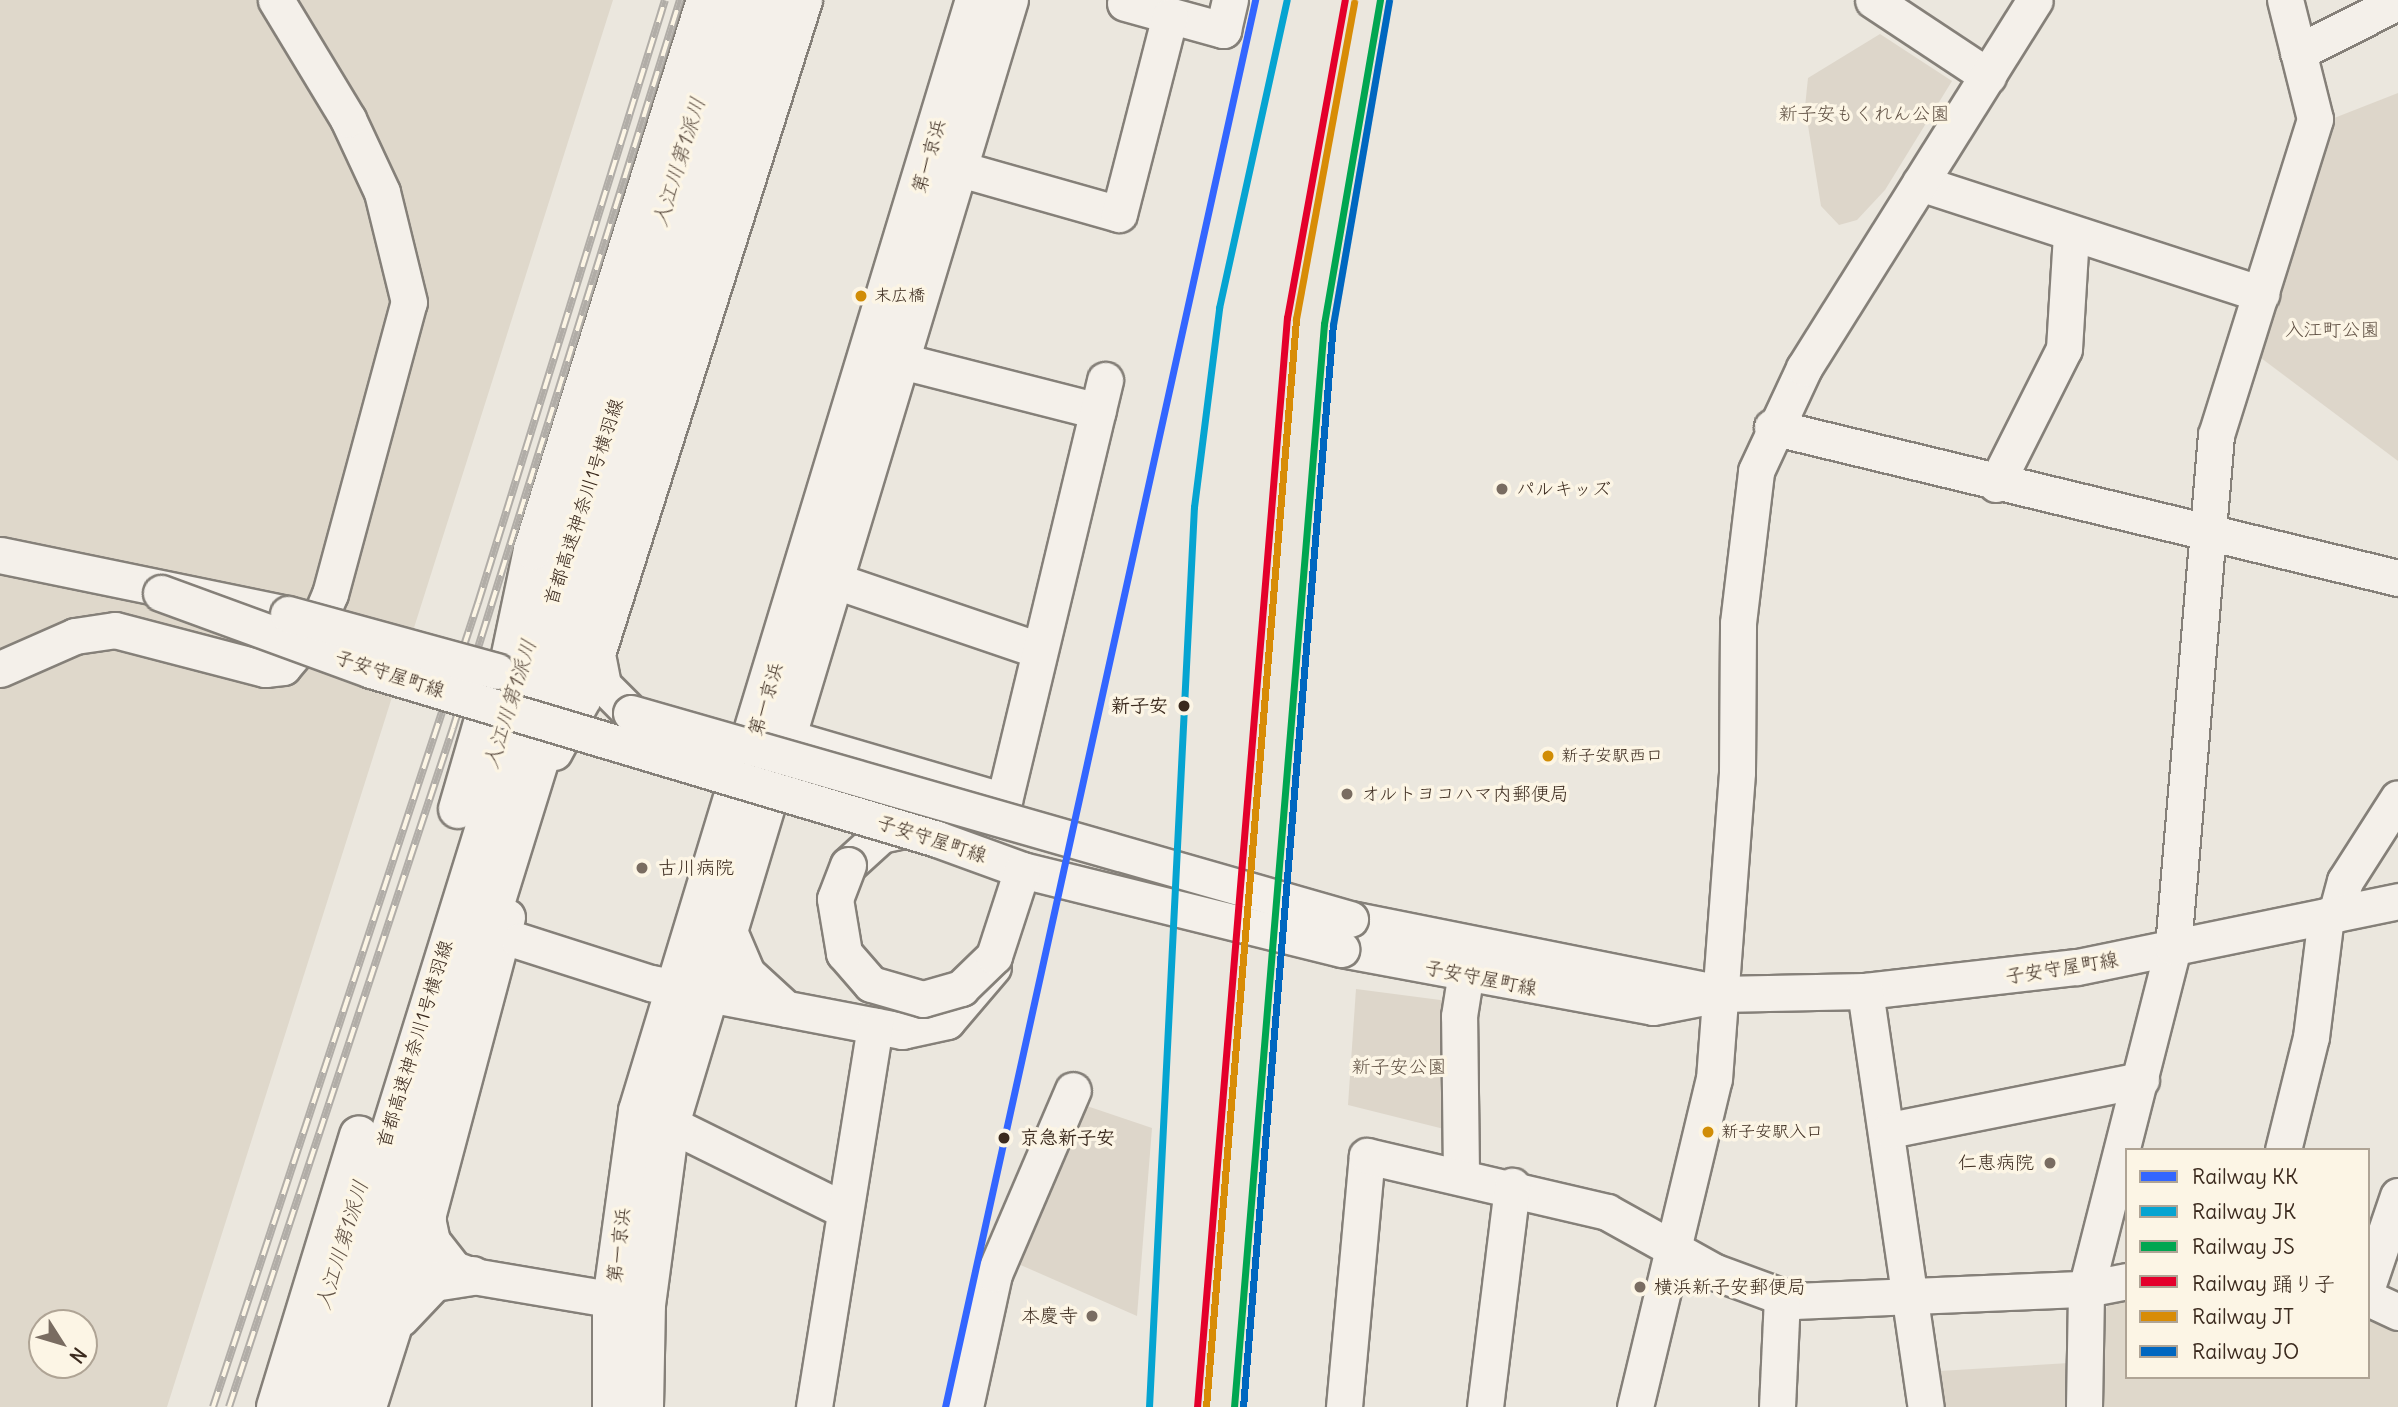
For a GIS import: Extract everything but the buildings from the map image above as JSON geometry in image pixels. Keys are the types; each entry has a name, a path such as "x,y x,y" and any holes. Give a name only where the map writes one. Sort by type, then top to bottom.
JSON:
{"highway":[{"path":"480,830 533,550 706,0"},
{"path":"559,709 597,385 713,0"},
{"name":"首都高速神奈川1号横羽線","path":"304,1407 480,830 742,0"},
{"name":"首都高速神奈川1号横羽線","path":"339,1407 775,0"},
{"name":"第一京浜","path":"644,1407 629,1303 638,1111 693,992 729,931 789,738 902,362 975,0"},
{"name":"第一京浜","path":"612,1407 629,1303 670,1124 693,992 944,164 1009,0"},
{"path":"276,1407 492,689"},
{"path":"367,1407 428,1218"},
{"path":"391,1335 418,1294 434,1282 473,1276"}],"street":[{"path":"0,668 75,636 115,630 265,669 283,667 320,618 350,536 409,302 382,192 348,119 276,0"},
{"path":"629,1303 473,1276 440,1256 428,1218 485,1017 538,773 559,709 597,654 804,0"},
{"path":"1125,3 1223,30 1230,0"},
{"path":"1873,0 1988,76"},
{"path":"1635,1407 1671,1243 1714,1079 1737,772 1738,623 1756,471 1772,427 2035,0"},
{"path":"2084,1407 2086,1289 2174,947 2206,531 2216,435 2315,118 2285,0"},
{"path":"2298,52 2398,2"},
{"path":"944,164 1119,214 1170,16"},
{"path":"1920,183 2071,235 2260,294"},
{"path":"1996,484 2064,349 2071,235"},
{"path":"789,738 1004,801 1102,395 902,362"},
{"path":"1772,427 1996,484 2398,578"},
{"name":"子安守屋町線","path":"7,557 160,593 288,614 492,689 559,709 1022,870 1345,934 1720,994"},
{"path":"836,581 1039,649"},
{"path":"597,654 603,685 631,713"},
{"name":"子安守屋町線","path":"559,709 631,713 1345,934 1465,977 1653,1007 1720,994 1865,991 2077,967 2398,901"},
{"path":"2283,1148 2311,1037 2331,915 2345,881 2398,798"},
{"path":"519,941 693,992 902,1031 947,1021 985,983 996,959 1000,948 1003,936 1004,891 996,871 968,840 926,826 881,835 848,865 838,884 835,927 851,965 884,991 923,999 961,988 994,956 999,948 1003,940 1022,870"},
{"path":"729,931 747,973 786,1009"},
{"path":"1461,1173 1459,1016 1465,977"},
{"path":"1865,991 1890,1130 1926,1407"},
{"path":"814,1407 875,1026"},
{"path":"1890,1130 2141,1080"},
{"path":"965,1407 994,1275 1073,1090"},
{"path":"670,1124 844,1210"},
{"path":"1344,1407 1367,1156 1461,1173 1607,1212 1671,1243 1715,1272 1782,1297 1833,1304 2086,1289 2125,1282"},
{"path":"1485,1407 1512,1186"},
{"path":"2370,1278 2398,1196"},
{"path":"1777,1407 1782,1297"},
{"path":"2370,1299 2398,1312"}],"shaded area":[{"path":"0,0 613,0 167,1407 0,1407"},
{"path":"2125,1294 2125,1379 2370,1379 2370,1308 2398,1320 2398,1407 2100,1407 2103,1313 2114,1297"}],"green space":[{"name":"新子安もくれん公園","path":"1880,34 1952,81 1885,190 1857,220 1839,225 1821,206 1805,107 1808,78"},
{"name":"入江町公園","path":"2398,93 2398,461 2257,355 2324,122"},
{"name":"新子安公園","path":"1356,989 1448,1001 1448,1130 1348,1105"},
{"path":"1078,1103 1152,1128 1137,1316 1016,1263"},
{"path":"2069,1363 2066,1407 1945,1407 1940,1371"}],"railway":[{"path":"213,1407 478,603 665,0"},
{"path":"229,1407 453,728 680,0"}],"rail line":[{"name":"KK","path":"945,1407 1255,0"},
{"name":"JK","path":"1149,1407 1194,507 1219,308 1287,0"},
{"name":"踊り子","path":"1197,1407 1287,318 1345,0"},
{"name":"JS","path":"1234,1407 1324,324 1380,0"},
{"name":"JO","path":"1243,1407 1333,325 1389,1"},
{"name":"JT","path":"1206,1407 1296,319 1354,2"}],"place":[{"name":"末広橋","path":"861,296"},
{"name":"パルキッズ","path":"1502,489"},
{"name":"新子安","path":"1184,706"},
{"name":"新子安駅西口","path":"1548,756"},
{"name":"オルトヨコハマ内郵便局","path":"1347,794"},
{"name":"古川病院","path":"642,868"},
{"name":"新子安駅入口","path":"1708,1132"},
{"name":"京急新子安","path":"1004,1138"},
{"name":"仁恵病院","path":"2050,1163"},
{"name":"横浜新子安郵便局","path":"1640,1287"},
{"name":"本慶寺","path":"1092,1316"}],"water label":[{"name":"入江川第1派川","path":"679,162"},
{"name":"入江川第1派川","path":"510,704"},
{"name":"入江川第1派川","path":"342,1245"}]}
